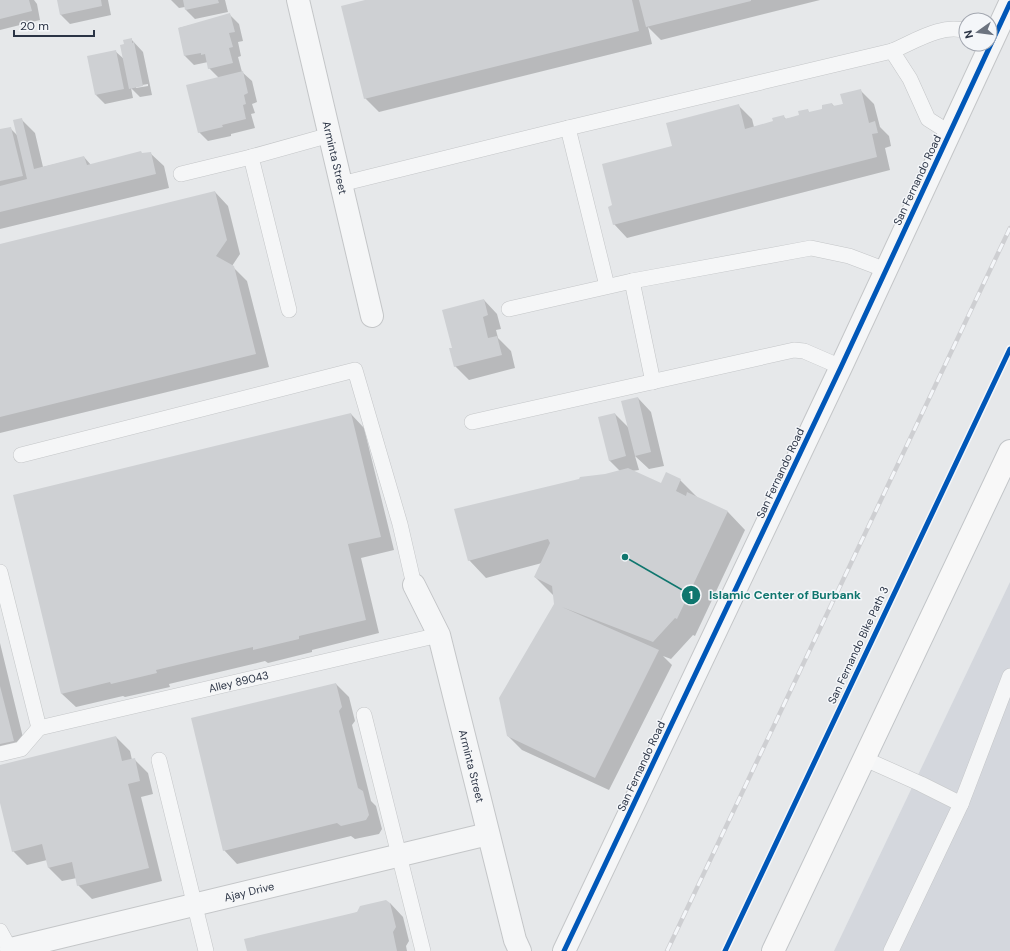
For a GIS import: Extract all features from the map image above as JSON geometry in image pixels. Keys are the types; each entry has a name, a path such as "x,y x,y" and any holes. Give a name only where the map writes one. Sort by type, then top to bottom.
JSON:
{"main road":[{"path":"773,951 1010,451"}],"street":[{"name":"Arminta Street","path":"298,0 372,316"},
{"name":"San Fernando Road","path":"998,26 1010,3"},
{"name":"San Fernando Road","path":"564,951 841,367 950,133 985,52"},
{"name":"Arminta Street","path":"414,584 439,635 515,940 520,951"},
{"name":"Ajay Drive","path":"6,946 194,905 488,834"}],"lane":[{"path":"341,184 892,51 938,31 958,28"},
{"path":"892,51 910,79 928,119 950,133"},
{"path":"568,128 607,286"},
{"path":"181,174 251,157 330,135"},
{"path":"251,157 289,310"},
{"path":"509,309 607,286 811,248 849,256 886,270"},
{"path":"632,281 653,382"},
{"path":"472,422 794,350 804,351 841,367"},
{"path":"21,455 355,370 400,524 414,584"},
{"path":"0,572 39,728 21,749 0,754"},
{"name":"Alley 89043","path":"39,728 439,635"},
{"path":"891,951 961,804 1010,676"},
{"path":"364,715 423,951"},
{"path":"865,759 922,784 961,804"},
{"path":"159,760 206,951"}],"shaded area":[{"path":"1010,582 1010,951 834,951"}],"building":[{"path":"0,0 29,0 32,11 0,19"},
{"path":"57,0 101,0 102,6 60,15"},
{"path":"183,0 218,0 219,3 185,10"},
{"path":"365,0 632,0 639,31 364,99 341,6"},
{"path":"639,0 751,0 751,1 646,27"},
{"path":"230,13 235,32 229,33 233,47 229,48 233,63 208,69 205,54 201,55 201,53 184,56 178,28"},
{"path":"132,38 143,86 129,89 120,45 124,44 123,40"},
{"path":"116,50 124,89 95,95 87,56"},
{"path":"243,71 248,93 244,95 246,104 243,105 246,119 222,125 223,127 198,133 186,85"},
{"path":"861,89 869,123 875,121 878,133 872,134 877,157 613,225 608,207 612,205 602,164 672,146 666,123 739,104 745,129 773,121 772,118 784,115 785,119 799,115 798,111 808,109 809,112 822,109 822,105 832,103 833,106 843,104 840,94"},
{"path":"22,118 34,169 84,156 87,165 141,151 142,153 151,152 156,174 0,212 0,186 27,179 13,120"},
{"path":"11,127 23,176 0,181 0,129"},
{"path":"215,191 227,240 216,256 234,266 256,354 0,417 0,244"},
{"path":"484,299 488,315 483,317 488,338 497,336 502,355 454,367 449,348 452,348 442,310"},
{"path":"638,397 651,452 635,456 621,401"},
{"path":"351,413 381,537 348,544 366,620 299,636 299,639 253,650 253,647 156,670 157,673 111,684 110,682 61,694 13,495"},
{"path":"615,413 626,456 609,461 598,417"},
{"path":"628,468 661,483 666,472 681,479 676,491 686,496 687,492 728,511 677,619 675,618 653,642 562,607 659,650 595,778 507,736 499,698 554,604 552,586 534,577 550,543 548,539 468,561 454,509 579,479 580,477 605,474"},
{"path":"336,683 342,707 339,711 358,788 363,791 369,815 366,820 341,826 337,823 223,851 191,718"},
{"path":"0,686 14,741 0,744"},
{"path":"116,736 122,761 135,758 140,781 128,784 149,868 77,886 72,862 48,868 42,844 12,852 0,803 0,765"},
{"path":"386,900 390,903 396,927 393,932 397,951 247,951 244,939 357,912 360,906"}],"railway":[{"path":"667,951 1010,228"}],"cycle path":[{"path":"564,951 841,367 1010,3"},
{"name":"San Fernando Bike Path 3","path":"725,951 1010,349"}],"place":[{"name":"Islamic Center of Burbank","path":"625,557"}]}
